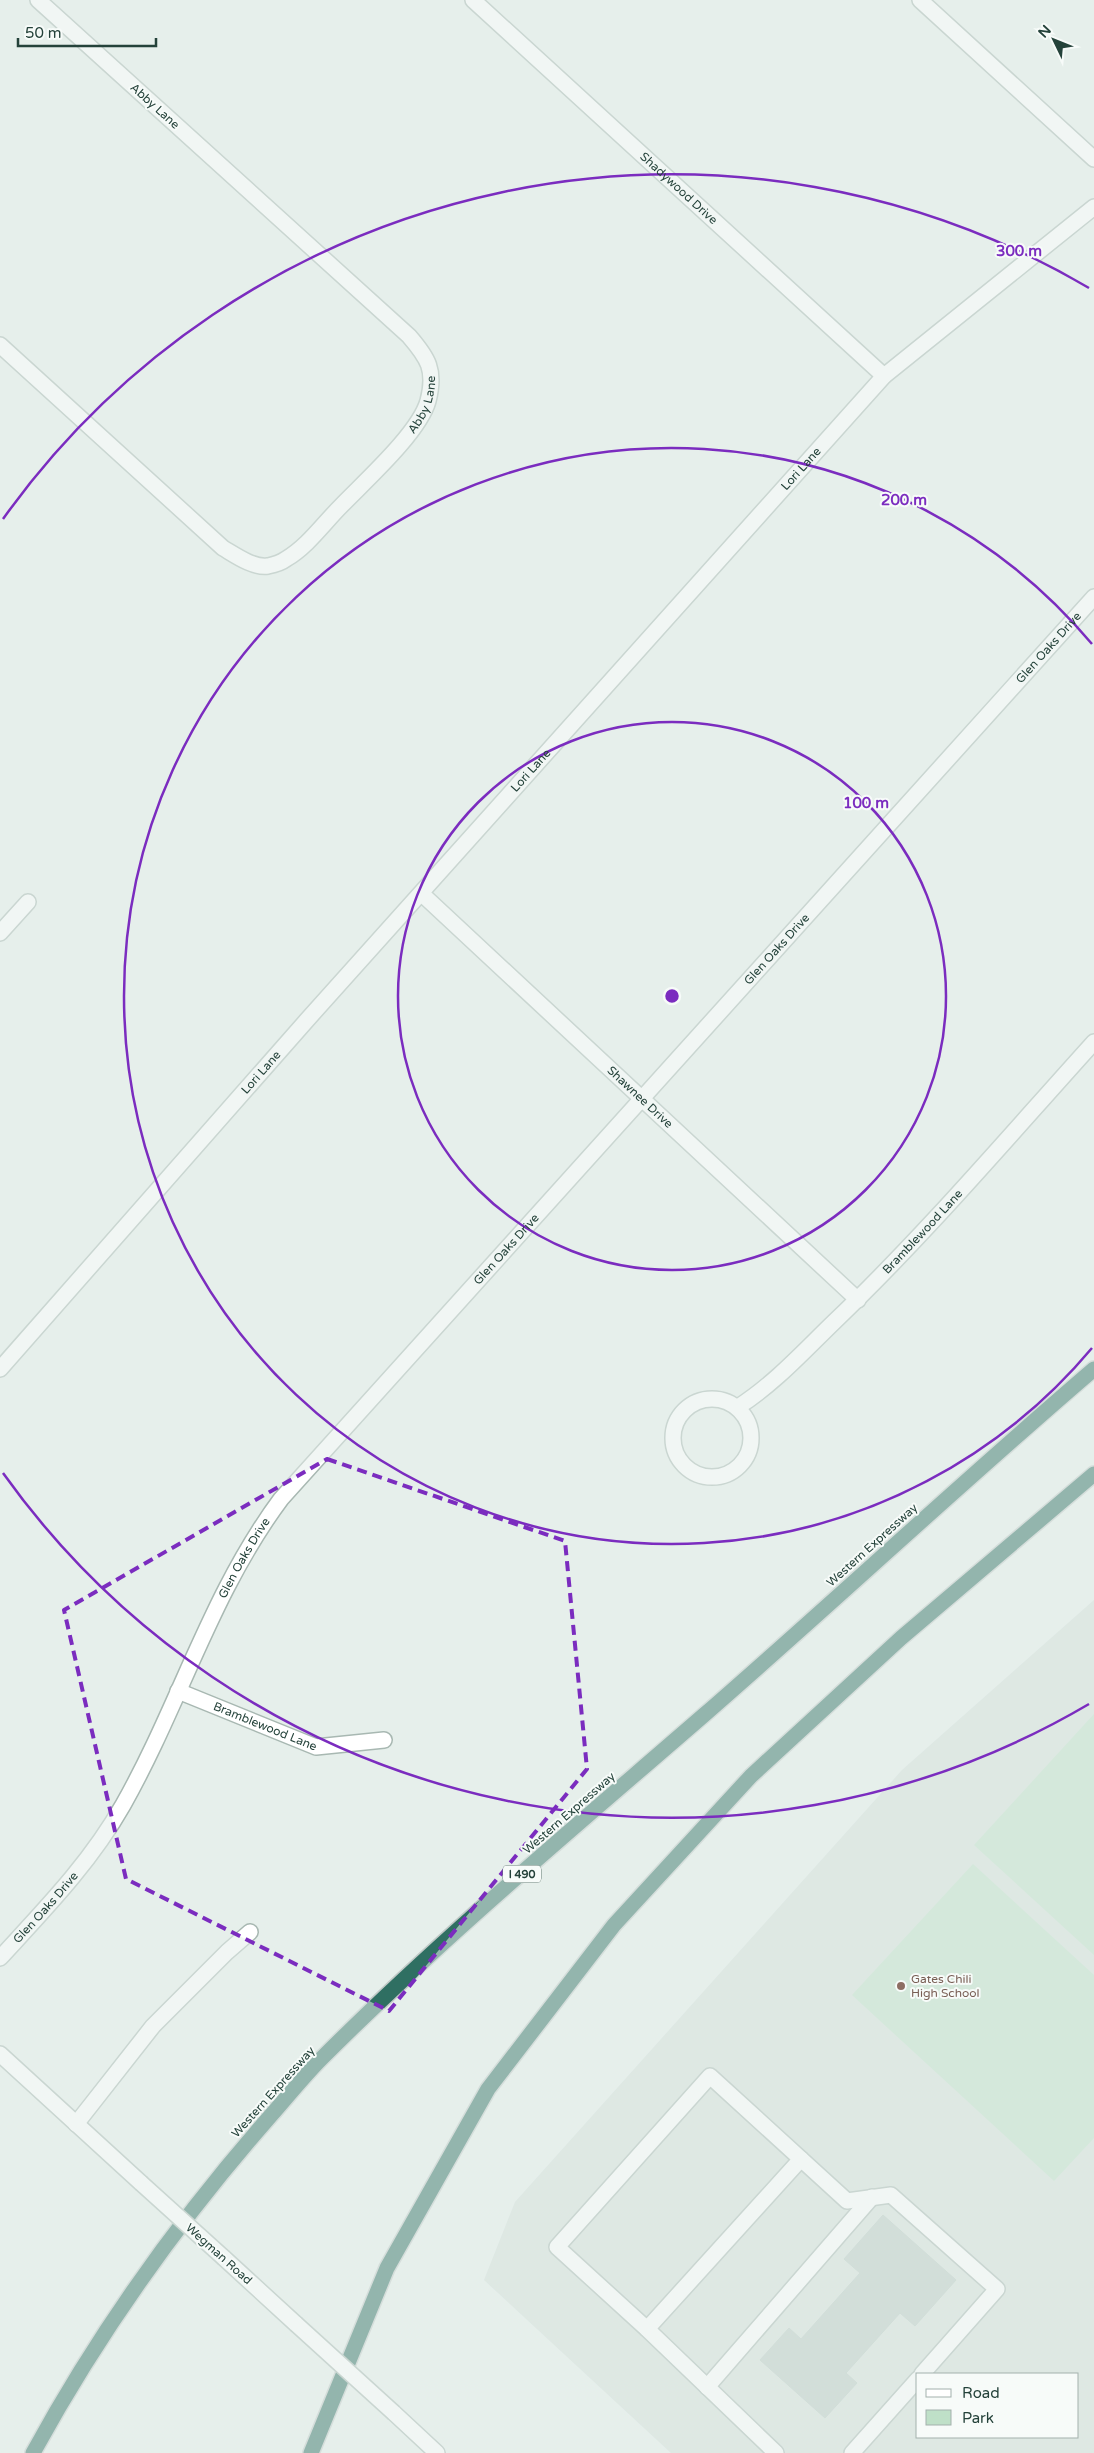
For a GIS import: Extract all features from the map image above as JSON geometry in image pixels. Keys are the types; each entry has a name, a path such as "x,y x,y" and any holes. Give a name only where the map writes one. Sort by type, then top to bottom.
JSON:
{"highway":[{"name":"Western Expressway","path":"33,2453 59,2405 119,2310 215,2180 320,2060 460,1928 761,1665 981,1466 1094,1369"},
{"path":"311,2453 387,2268 488,2089 614,1925 751,1776 901,1638 1094,1474"}],"street":[{"name":"Abby Lane","path":"0,345 223,548 244,560 267,566 286,559 307,542 403,440 418,421 428,402 431,376 426,356 409,336 38,0"},
{"name":"Shadywood Drive","path":"473,0 884,376"},
{"path":"920,0 1094,159"},
{"name":"Lori Lane","path":"0,1369 294,1035 884,376 1094,207"},
{"name":"Glen Oaks Drive","path":"0,1958 68,1885 99,1844 124,1803 235,1568 258,1530 281,1499 1094,597"},
{"name":"Shawnee Drive","path":"422,894 858,1300"},
{"path":"0,933 28,902"},
{"name":"Bramblewood Lane","path":"738,1407 761,1392 858,1300 1094,1042"},
{"path":"702,1400 726,1400 738,1407 749,1423 752,1437 748,1454 741,1465 729,1473 716,1477 692,1472 682,1463 674,1448 673,1434 677,1421 685,1410 702,1400"},
{"name":"Bramblewood Lane","path":"178,1691 316,1747 384,1740"},
{"path":"76,2124 153,2026 227,1952 250,1932"},
{"name":"Wegman Road","path":"0,2054 437,2453"},
{"path":"776,2453 647,2329 557,2247 710,2076 846,2201 891,2195 997,2289 923,2373"},
{"path":"647,2329 801,2159"},
{"path":"707,2387 872,2197"},
{"path":"852,2453 916,2381"}],"highlighted area":[{"path":"327,1459 565,1541 587,1769 389,2011 126,1879 64,1610"}],"shaded area":[{"name":"Gates Chili High School","path":"1094,1600 1094,2453 671,2453 484,2280 515,2202 902,1770"}],"green space":[{"path":"1094,1714 1094,1955 974,1845"},
{"path":"973,1864 1094,1975 1094,2138 1054,2181 852,1995"}],"building":[{"path":"883,2215 956,2280 915,2326 900,2313 846,2373 857,2383 825,2418 760,2360 789,2328 801,2339 860,2273 844,2259"}],"place":[{"name":"Gates Chili High School","path":"901,1986"}]}
